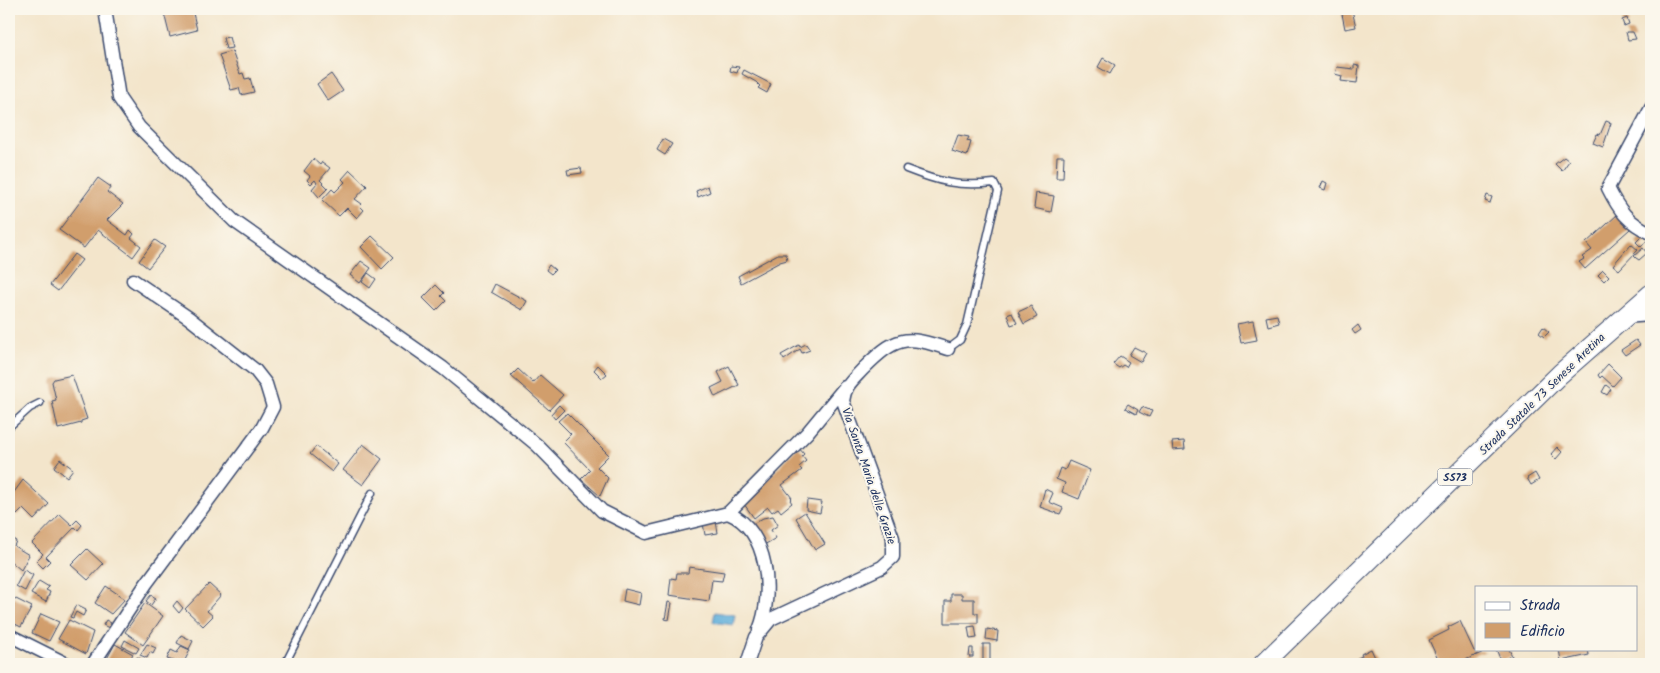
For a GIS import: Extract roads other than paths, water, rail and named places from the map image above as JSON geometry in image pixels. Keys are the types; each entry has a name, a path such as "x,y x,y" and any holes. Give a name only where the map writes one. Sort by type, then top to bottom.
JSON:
{"main road":[{"name":"Strada Statale 73 Senese Aretina","path":"1263,664 1560,374 1651,294"}],"street":[{"path":"105,9 119,98 139,127 234,221 443,368 537,445 602,511 646,533 728,514 738,517 747,526 763,554 767,575 764,619 756,637"},
{"path":"1651,108 1608,188 1620,211 1640,228 1651,233"},
{"path":"93,664 146,584 262,428 273,407 266,384 255,370 189,318 133,280"},
{"path":"1624,317 1651,315"},
{"path":"728,514 807,433 845,387 879,353 893,342 921,340 948,349"},
{"name":"Via Santa Maria delle Grazie","path":"747,664 756,637 771,619 882,567 893,557 893,538 843,400 845,387"},
{"path":"9,635 67,664"}],"lane":[{"path":"906,169 932,179 967,186 994,183 998,191 967,325 960,340 948,349"},
{"path":"9,427 30,408 40,404"},
{"path":"285,664 372,492"}],"water":[{"path":"715,612 735,615 733,625 713,622"}]}
